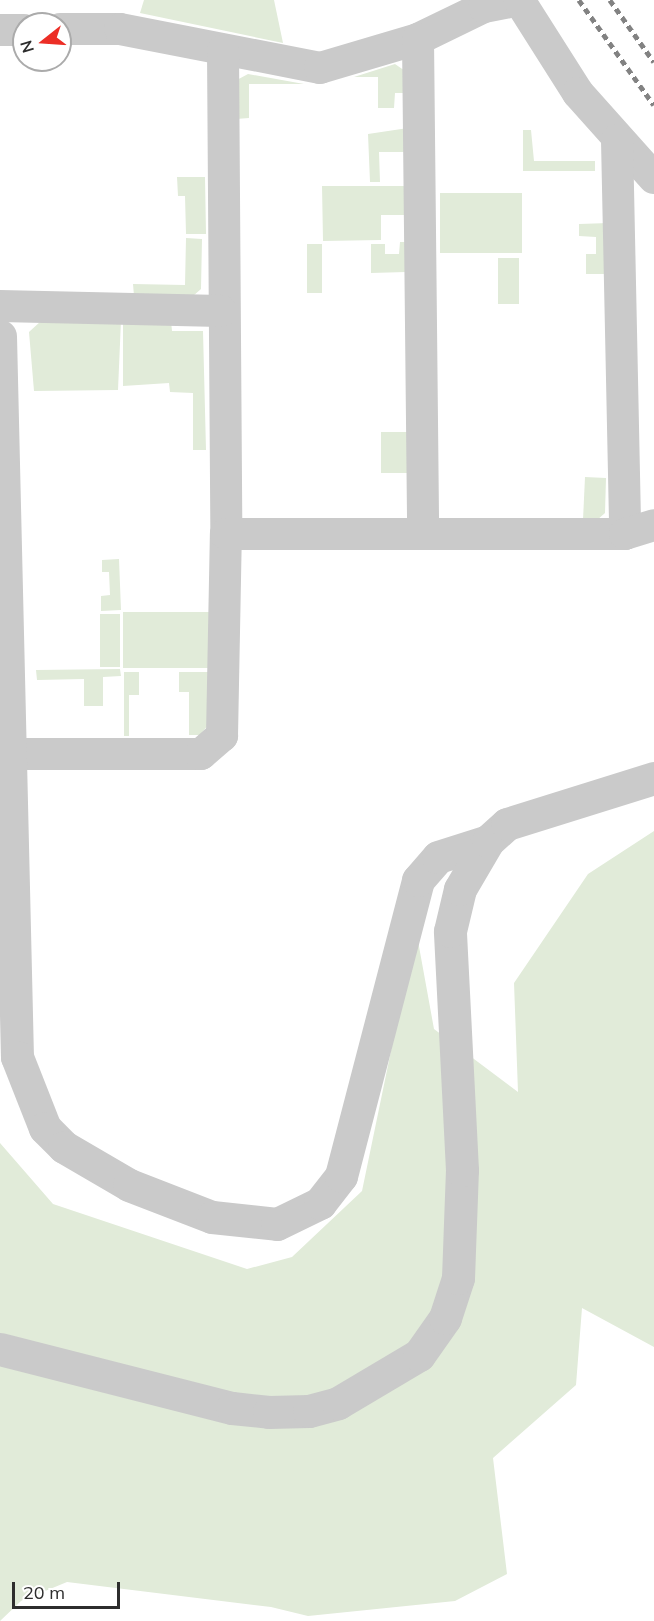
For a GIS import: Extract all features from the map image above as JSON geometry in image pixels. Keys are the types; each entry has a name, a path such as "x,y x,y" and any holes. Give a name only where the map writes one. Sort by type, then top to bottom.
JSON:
{"street":[{"path":"72,29 120,29 223,51 320,68 418,39 484,7 519,0 578,93 617,140 654,178"},
{"path":"418,39 423,533"},
{"path":"8,754 201,754 222,736 226,534 220,311 223,51"},
{"path":"226,534 640,530 617,140"},
{"path":"0,306 220,311"},
{"path":"0,336 8,754 7,1001 17,1057 27,1089 45,1128 64,1147 129,1185 212,1217 260,1224 295,1219 320,1203 341,1176 418,880 438,857 488,841"},
{"path":"0,1349 232,1408 269,1412 309,1411 338,1403 418,1355 445,1318 458,1278 462,1170 450,931 460,888 488,841 507,824 654,778"}],"green space":[{"path":"144,0 274,0 283,43 140,13"},
{"path":"395,64 408,73 407,93 395,93 394,108 378,108 378,77 354,77"},
{"path":"248,74 304,84 249,84 249,118 236,119 235,81"},
{"path":"408,128 406,152 379,152 380,182 370,182 368,134"},
{"path":"523,130 531,130 534,161 595,161 595,171 523,171"},
{"path":"177,177 205,177 206,234 186,234 185,196 178,196"},
{"path":"322,186 407,186 407,215 381,215 381,240 323,241"},
{"path":"440,193 522,193 522,253 440,253"},
{"path":"609,223 609,274 586,274 586,254 596,254 596,237 579,236 579,224"},
{"path":"186,238 202,239 201,289 193,296 134,296 133,284 185,285"},
{"path":"400,242 406,242 406,272 371,273 371,244 385,244 385,254 399,254"},
{"path":"307,244 322,244 322,293 307,293"},
{"path":"498,258 519,258 519,304 498,304"},
{"path":"121,320 118,390 34,391 29,332 41,321"},
{"path":"123,321 171,321 172,331 203,331 206,450 193,450 193,393 170,392 169,383 123,386"},
{"path":"381,432 409,432 409,473 381,473"},
{"path":"585,477 606,478 605,513 597,520 583,520"},
{"path":"119,559 121,610 101,611 101,596 110,595 109,572 102,572 102,560"},
{"path":"123,612 209,612 209,668 123,668"},
{"path":"100,614 120,614 120,667 100,667"},
{"path":"120,669 121,676 103,677 103,706 84,706 84,679 37,680 36,670"},
{"path":"124,672 139,672 139,695 129,695 129,736 124,736"},
{"path":"179,672 208,672 209,724 200,735 189,735 189,692 179,692"},
{"path":"654,831 654,1347 582,1308 576,1385 493,1458 507,1574 455,1601 308,1616 271,1607 67,1582 21,1601 0,1621 0,1143 53,1204 247,1269 292,1257 362,1191 416,930 434,1029 518,1092 514,983 588,874"}],"railway":[{"path":"579,0 654,105"},
{"path":"610,0 654,62"}]}
